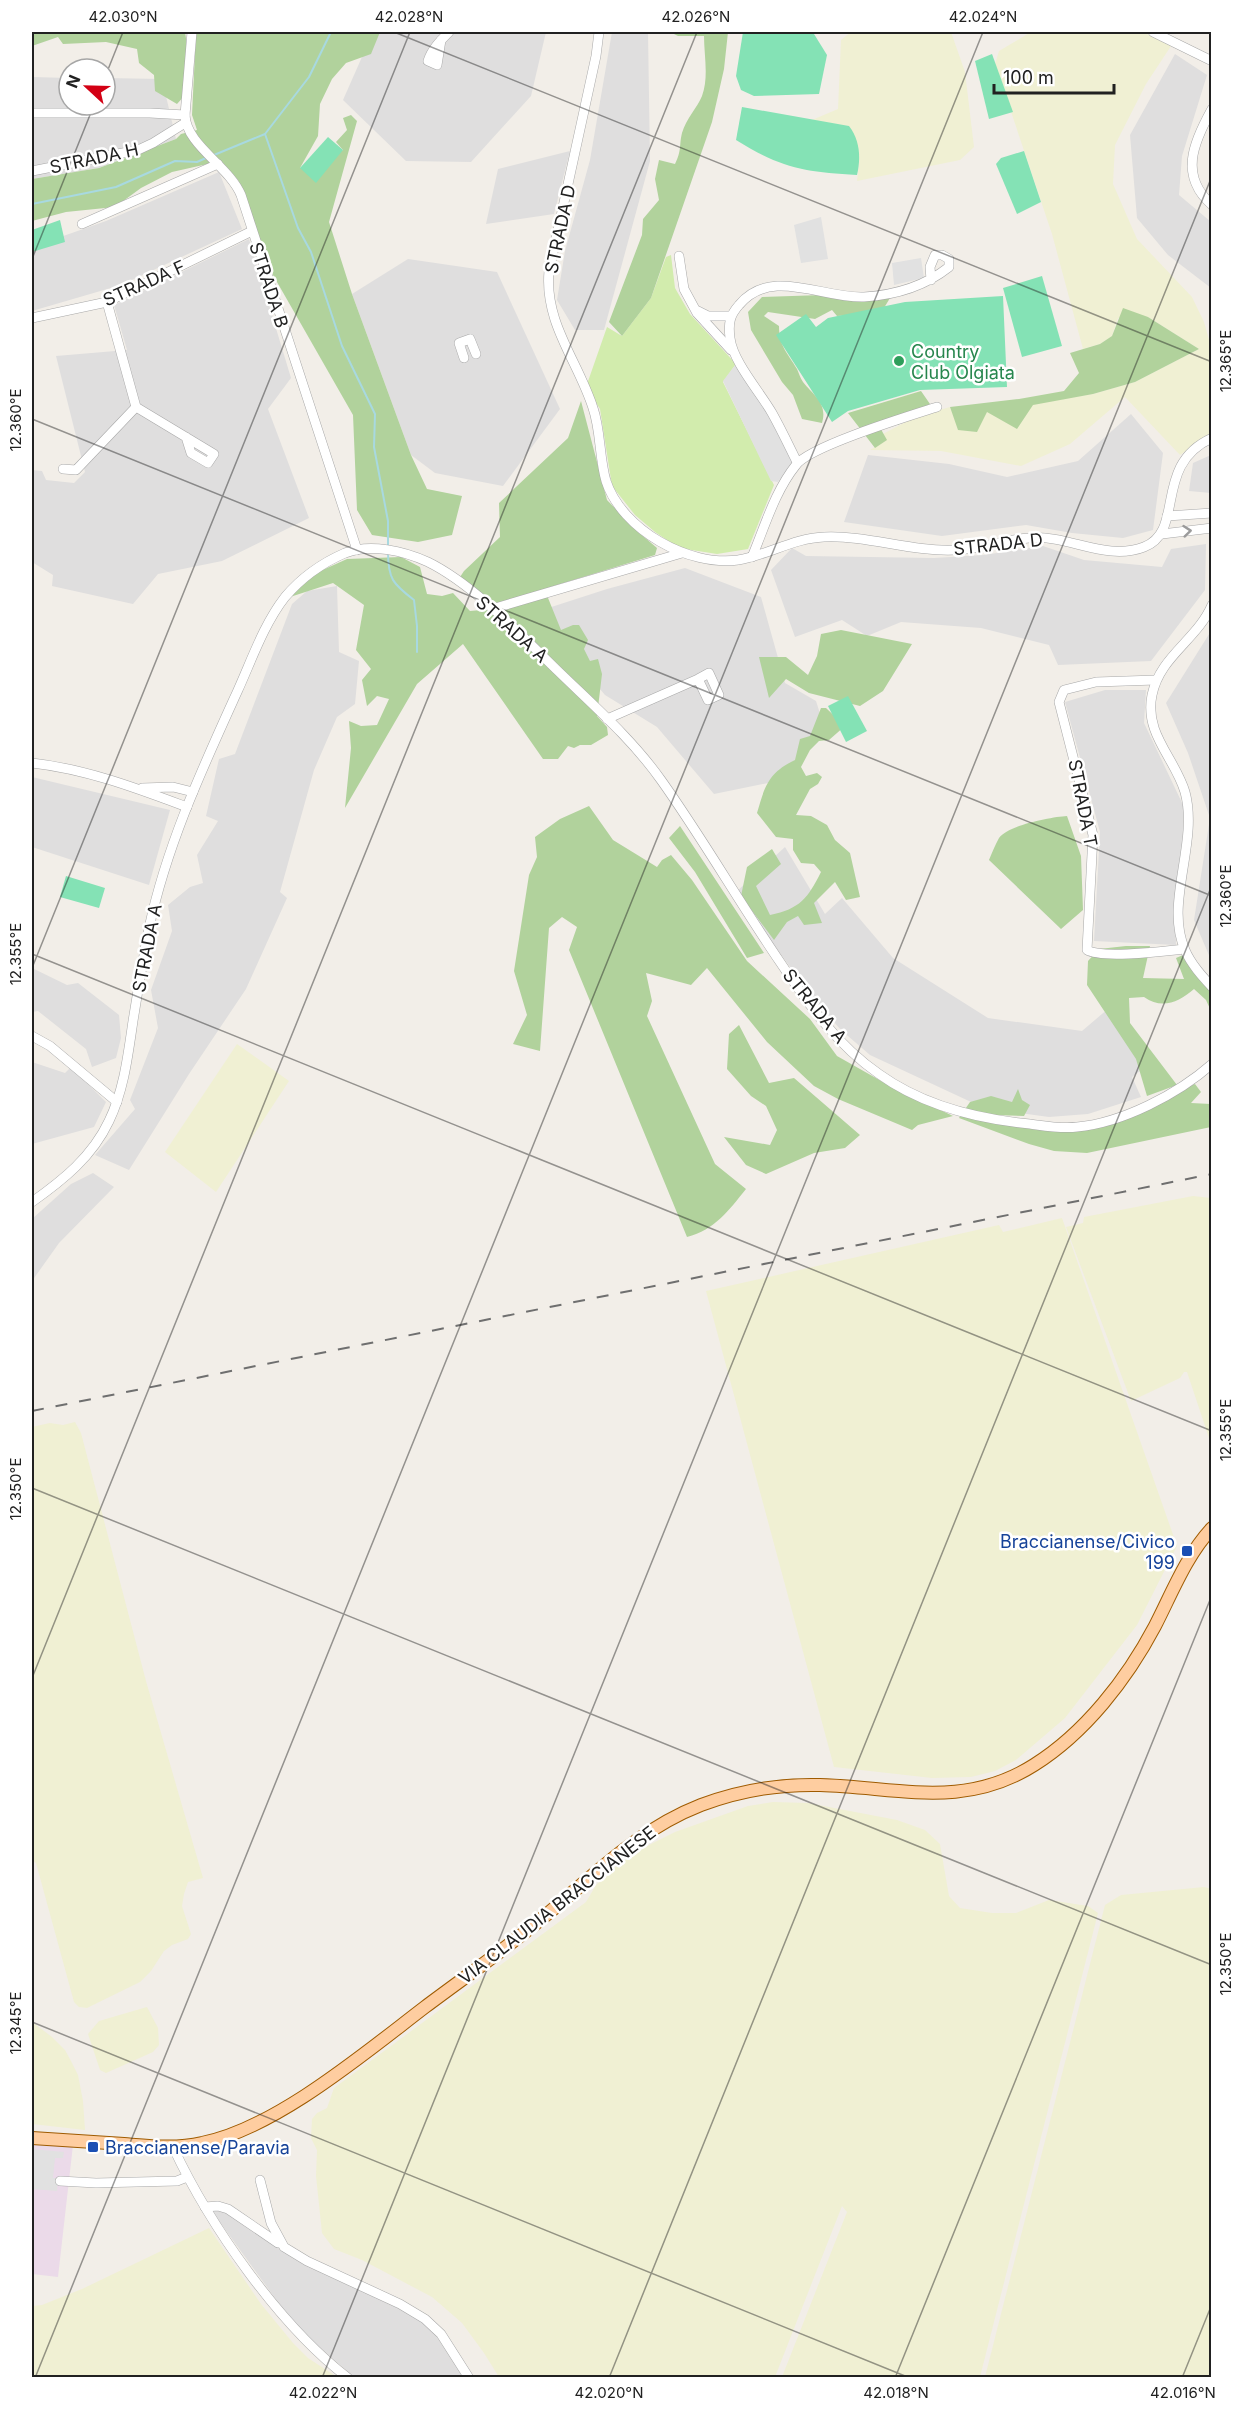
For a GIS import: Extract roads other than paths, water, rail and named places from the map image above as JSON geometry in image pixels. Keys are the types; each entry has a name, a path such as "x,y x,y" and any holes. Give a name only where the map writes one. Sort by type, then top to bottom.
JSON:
{"main road":[{"name":"VIA CLAUDIA BRACCIANESE","path":"32,2138 173,2147 204,2143 245,2129 318,2086 529,1929 624,1849 676,1816 724,1798 768,1788 817,1785 955,1793 989,1787 1020,1774 1065,1741 1085,1722 1116,1685 1146,1642 1192,1554 1212,1528"}],"street":[{"path":"32,113 150,113 185,119 192,32"},
{"path":"441,40 449,32"},
{"path":"1153,32 1212,61"},
{"name":"STRADA D","path":"598,34 549,271 550,302 559,333 593,406 604,475 611,494 637,524 662,544 682,553 724,561 752,557 791,542 824,537 956,550 1046,537 1118,552 1148,546 1162,534"},
{"path":"1212,109 1198,136 1191,166 1195,186 1212,205"},
{"name":"STRADA B","path":"185,119 191,135 236,185 357,550"},
{"name":"STRADA H","path":"32,171 138,150 153,143 185,119"},
{"path":"82,224 213,159"},
{"name":"STRADA F","path":"32,318 108,302 252,231"},
{"path":"679,256 684,289 695,309 735,354 772,414 797,462"},
{"path":"735,354 730,338 730,316 747,294 770,286 788,285 833,294 864,297 910,290 931,280"},
{"path":"108,302 136,407 186,437"},
{"path":"707,320 730,316"},
{"path":"464,358 459,343 470,339 476,354"},
{"path":"63,469 76,470 136,407"},
{"path":"752,557 782,486 797,462 815,450 937,407"},
{"path":"1212,438 1190,452 1179,467 1162,534 1212,528"},
{"path":"1167,516 1212,513"},
{"name":"STRADA A","path":"32,1202 62,1180 82,1161 104,1130 117,1102 125,1072 143,959 164,870 193,792 260,640 281,603 296,585 334,559 357,550 388,551 416,557 440,568 492,609 607,719 639,752 668,790 757,929 814,1012 859,1058 895,1084 936,1103 982,1117 1045,1126 1076,1127 1107,1121 1148,1104 1185,1084 1212,1064"},
{"name":"STRADA D","path":"492,609 682,553"},
{"path":"1212,605 1200,628 1169,657 1156,680 1150,703 1153,728 1180,780 1188,807 1187,846 1179,931 1184,949 1212,987"},
{"path":"607,719 698,679"},
{"name":"STRADA T","path":"1156,680 1086,684 1064,690 1059,702 1093,835 1087,950 1092,953 1126,953 1184,949"},
{"path":"32,763 84,772 137,787 187,807"},
{"path":"137,787 170,787 193,792"},
{"path":"32,1036 50,1046 117,1102"},
{"path":"173,2147 205,2207 267,2294 304,2340 348,2378"},
{"path":"60,2181 96,2183 177,2181 187,2177"},
{"path":"260,2180 271,2223 284,2247"},
{"path":"205,2207 218,2206 228,2209 307,2261 400,2304 425,2319 441,2334 469,2378"}],"waterway":[{"path":"214,155 265,134 309,77 331,32"},
{"path":"265,134 298,228 311,252 342,346 375,414 374,447 388,521 388,546"},
{"path":"32,204 116,187 175,161 197,162 206,158"},
{"path":"388,552 389,569 393,580 414,600 417,652"}],"railway":[{"path":"32,1411 1212,1174"}],"place":[{"name":"Country Club Olgiata","path":"899,361"},
{"name":"Braccianense/Civico 199","path":"1187,1551"},
{"name":"Braccianense/Paravia","path":"93,2147"}]}
